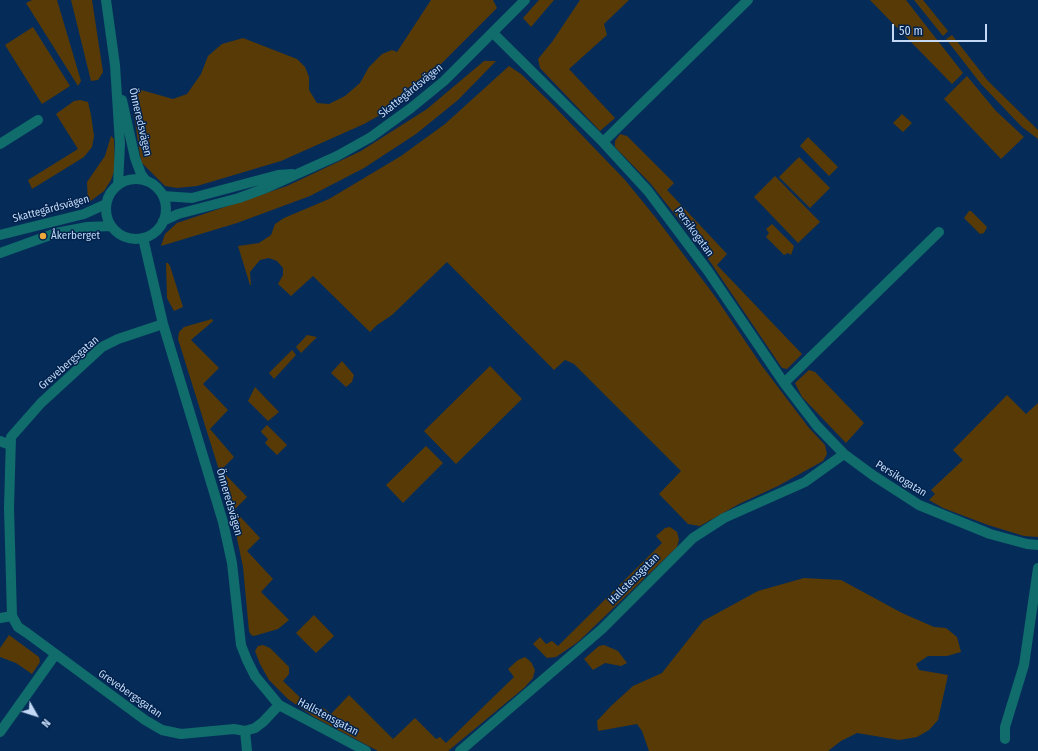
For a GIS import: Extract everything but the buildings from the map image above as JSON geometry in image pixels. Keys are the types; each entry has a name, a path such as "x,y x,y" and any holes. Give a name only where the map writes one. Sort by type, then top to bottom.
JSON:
{"street":[{"name":"Önneredsvägen","path":"106,0 115,65 135,158 141,174 146,181"},
{"name":"Skattegårdsvägen","path":"143,238 155,232 163,221 178,214 239,198 266,188 346,151 388,126 444,81 525,0"},
{"path":"603,142 748,0"},
{"name":"Persikogatan","path":"493,33 603,142 667,215 728,300 784,383 817,426 844,454 919,505 990,534 1027,544 1038,545"},
{"name":"Önneredsvägen","path":"115,65 120,144 118,185"},
{"path":"0,144 38,120"},
{"name":"Skattegårdsvägen","path":"163,196 192,198 278,175 294,174"},
{"path":"118,185 132,179 146,181 158,189 163,196 166,208 163,221"},
{"name":"Skattegårdsvägen","path":"111,226 106,214 106,204 110,194 118,185"},
{"name":"Skattegårdsvägen","path":"0,235 84,214 106,204"},
{"path":"0,253 56,233 87,227 111,226 116,232 128,238 143,238"},
{"path":"784,383 939,232"},
{"name":"Önneredsvägen","path":"143,238 163,324 223,522 232,563 241,645 246,660 256,676 279,704"},
{"name":"Grevebergsgatan","path":"163,324 118,339 102,347 41,403 12,437 10,445 9,508 12,616 18,627 148,723 162,730 181,734 234,728 245,731"},
{"path":"0,441 10,445"},
{"name":"Hallstensgatan","path":"460,751 602,629 693,538 724,518 805,482 844,454"},
{"path":"1005,739 1005,727 1020,684 1024,665 1038,568"},
{"path":"0,618 12,616"},
{"path":"0,732 55,654"},
{"path":"248,751 245,731 255,728 263,722 279,704"},
{"name":"Hallstensgatan","path":"279,704 366,751"}],"shaded area":[{"path":"32,0 57,0 81,81 78,86 26,3"},
{"path":"71,0 92,0 103,72 98,80 91,81"},
{"path":"431,0 493,0 497,8 423,82 389,110 364,124 281,161 197,186 177,188 165,186 141,162 132,101 134,92 138,89 173,99 187,94 201,74 208,56 222,44 243,38 297,59 305,67 309,77 309,90 317,103 329,104 345,96 360,83 369,67 382,54 392,50 397,52"},
{"path":"539,0 554,0 531,27 523,18"},
{"path":"580,0 629,0 604,24 607,35 569,69 615,118 600,131 540,68 538,59 552,42"},
{"path":"870,0 906,0 963,73 952,84"},
{"path":"914,0 923,0 948,31 943,36"},
{"path":"33,27 70,86 42,104 5,45"},
{"path":"952,35 988,81 1038,130 1038,139 1022,127 981,84 946,39"},
{"path":"484,61 496,61 458,100 416,134 364,168 310,196 237,223 161,246 165,234 177,223 287,186 361,151 427,109"},
{"path":"509,66 521,74 552,104 625,180 656,218 714,295 762,366 809,428 825,445 827,454 823,461 778,486 739,504 700,526 688,524 659,494 681,471 574,364 565,360 554,370 447,262 392,315 377,325 370,332 313,276 291,296 278,284 283,275 283,268 277,261 269,258 260,260 250,272 250,285 238,246 259,243 271,235 275,224 284,218 329,199 401,156 445,124"},
{"path":"967,76 996,111 1024,137 1001,159 944,99"},
{"path":"80,100 88,102 94,136 92,147 84,157 32,189 28,180 78,149 56,114 74,101"},
{"path":"902,114 912,123 903,132 893,123"},
{"path":"620,134 627,136 674,183 667,190 727,254 717,265 802,354 787,369 782,368 709,260 681,222 650,183 615,147 615,141"},
{"path":"111,136 114,139 115,169 111,180 104,191 88,203 87,182 105,156"},
{"path":"808,137 838,167 829,176 800,146"},
{"path":"799,157 830,188 810,208 779,177"},
{"path":"775,176 820,222 798,243 754,197"},
{"path":"969,211 971,211 987,227 984,233 980,234 964,218"},
{"path":"772,224 794,246 791,255 788,253 784,255 766,237 769,233 766,229"},
{"path":"166,263 170,266 183,307 174,311 167,298"},
{"path":"212,319 212,322 191,340 219,368 203,384 228,410 210,429 234,457 221,470 247,497 234,510 260,538 247,551 273,579 261,592 289,620 278,629 254,636 251,635 249,631 243,567 234,524 224,486 178,339 179,332 184,327"},
{"path":"307,335 317,337 301,353 296,347"},
{"path":"292,350 296,355 274,379 269,373"},
{"path":"342,361 354,375 352,382 346,387 331,373"},
{"path":"490,366 522,399 456,464 424,431"},
{"path":"809,370 815,372 864,423 846,443 802,397 795,383"},
{"path":"255,387 279,412 268,421 248,401"},
{"path":"1007,395 1026,414 1038,403 1038,537 1024,536 988,525 943,508 929,500 935,494 931,490 963,460 953,450"},
{"path":"267,425 287,445 277,455 265,443 268,439 261,431"},
{"path":"426,446 443,463 403,503 386,485"},
{"path":"670,527 677,532 679,539 677,547 578,642 556,657 547,658 533,644 540,637 546,644 552,641 558,646 662,543 656,536 665,528"},
{"path":"804,578 841,580 902,613 934,627 946,628 957,637 961,652 947,656 928,656 916,664 919,670 948,675 938,720 929,730 917,737 899,740 857,733 841,741 828,751 649,751 642,731 637,724 598,731 597,721 611,706 633,686 662,673 703,621 758,591"},
{"path":"314,615 334,636 316,653 296,633"},
{"path":"9,635 39,657 40,662 32,674 16,663 0,657 0,648"},
{"path":"263,645 270,648 289,667 289,674 283,681 316,713 322,707 331,714 349,695 393,739 415,718 436,739 440,737 446,743 514,677 508,669 518,660 525,657 531,662 535,670 533,678 524,688 448,751 378,751 314,717 288,699 269,680 260,664 255,651 258,646"},
{"path":"604,645 618,651 627,663 621,666 605,663 593,670 584,659 599,646"}],"place":[{"name":"Åkerberget","path":"43,236"}]}
